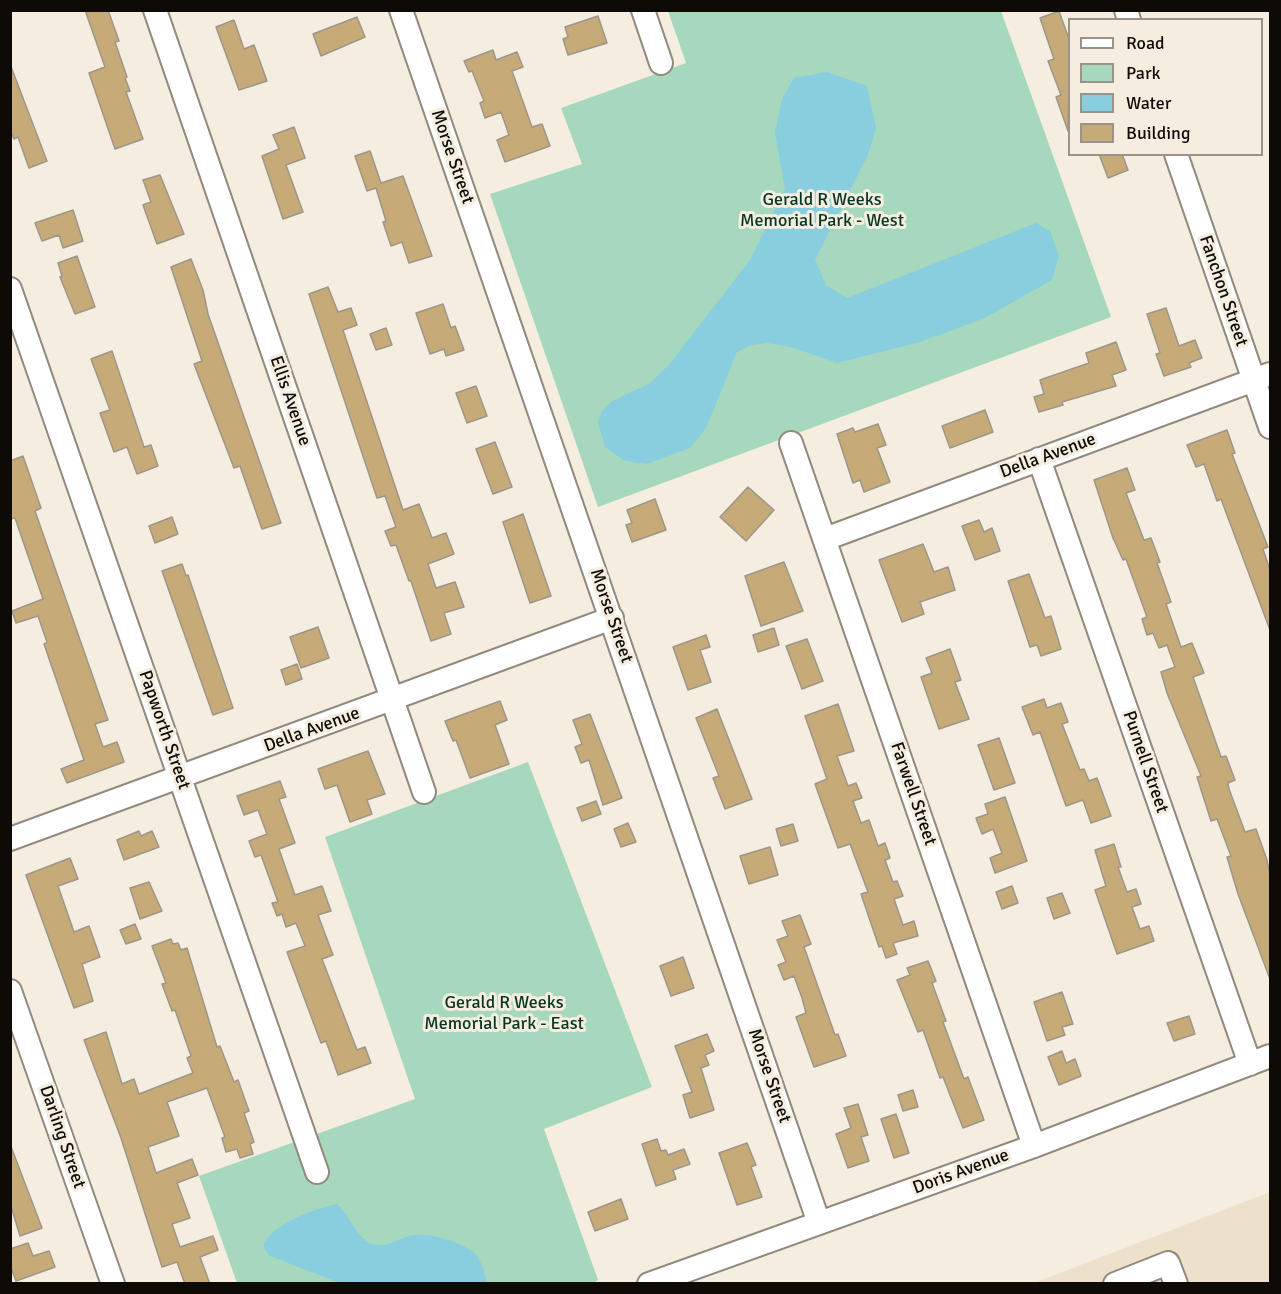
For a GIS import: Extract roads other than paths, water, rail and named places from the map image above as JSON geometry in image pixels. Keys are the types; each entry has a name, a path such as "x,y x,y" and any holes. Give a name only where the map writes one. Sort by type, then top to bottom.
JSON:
{"street":[{"name":"Ellis Avenue","path":"155,10 424,792"},
{"name":"Morse Street","path":"401,10 819,1222"},
{"path":"643,10 661,63"},
{"name":"Fanchon Street","path":"1177,156 1262,376 1270,427"},
{"name":"Papworth Street","path":"10,289 316,1172"},
{"name":"Della Avenue","path":"825,539 1262,376"},
{"name":"Farwell Street","path":"791,443 1034,1146"},
{"name":"Purnell Street","path":"1039,459 1260,1060"},
{"name":"Della Avenue","path":"10,839 392,701 612,618"},
{"name":"Darling Street","path":"10,991 112,1284"},
{"name":"Doris Avenue","path":"649,1284 1034,1146 1260,1060"},
{"path":"1115,1284 1168,1263 1176,1284"}],"water":[{"path":"827,72 867,86 876,128 868,155 815,260 826,285 847,298 1036,223 1050,231 1059,256 1052,280 985,318 917,343 837,363 791,347 768,343 751,345 737,352 706,428 690,448 647,464 625,461 605,447 598,422 602,411 611,402 650,383 668,366 750,260 785,189 775,133 782,99 794,78"},
{"path":"337,1204 359,1234 371,1243 382,1245 414,1235 429,1235 463,1246 477,1257 487,1283 340,1283 270,1256 264,1248 264,1243 270,1236 287,1223 307,1213"}],"park label":[{"name":"Gerald R Weeks Memorial Park - West","path":"822,210"},
{"name":"Gerald R Weeks Memorial Park - East","path":"504,1013"}]}
